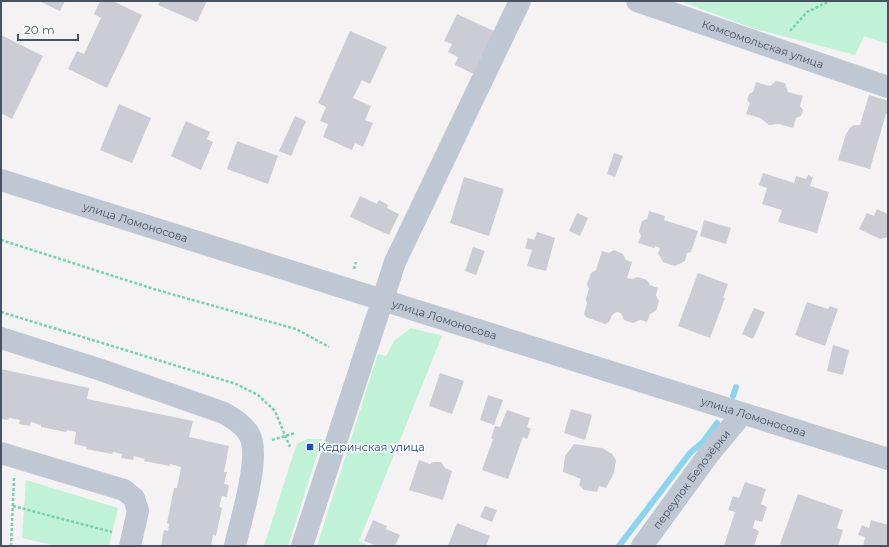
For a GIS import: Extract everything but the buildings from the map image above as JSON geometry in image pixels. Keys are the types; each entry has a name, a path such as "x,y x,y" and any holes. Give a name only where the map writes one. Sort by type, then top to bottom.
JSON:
{"street":[{"path":"302,546 395,262 520,1"},
{"name":"Комсомольская улица","path":"637,1 888,88"},
{"name":"улица Ломоносова","path":"1,180 888,459"},
{"path":"1,338 101,370 224,413 239,422 250,435 253,451 252,470 235,546"},
{"name":"переулок Белозёрки","path":"642,546 709,454 742,414"},
{"path":"8,455 124,490 134,498 138,511 131,541"}],"path":[{"path":"777,49 806,12 830,1"},
{"path":"1,240 157,290 296,329 329,346"},
{"path":"1,312 236,384 258,395 276,411 290,447"},
{"path":"8,455 13,506 11,546"},
{"path":"13,506 131,541"}],"green space":[{"path":"680,1 888,1 888,44 864,36 855,55 752,28"},
{"path":"411,328 442,336 359,541 369,546 317,546 378,354 386,356 394,341"},
{"path":"307,439 322,439 288,546 264,546 297,444"},
{"path":"26,480 118,508 109,546 57,546 22,538"}],"waterway":[{"path":"733,396 736,387"},
{"path":"619,546 690,453 703,442 717,423"}],"place":[{"name":"Кедринская улица","path":"310,447"}]}
